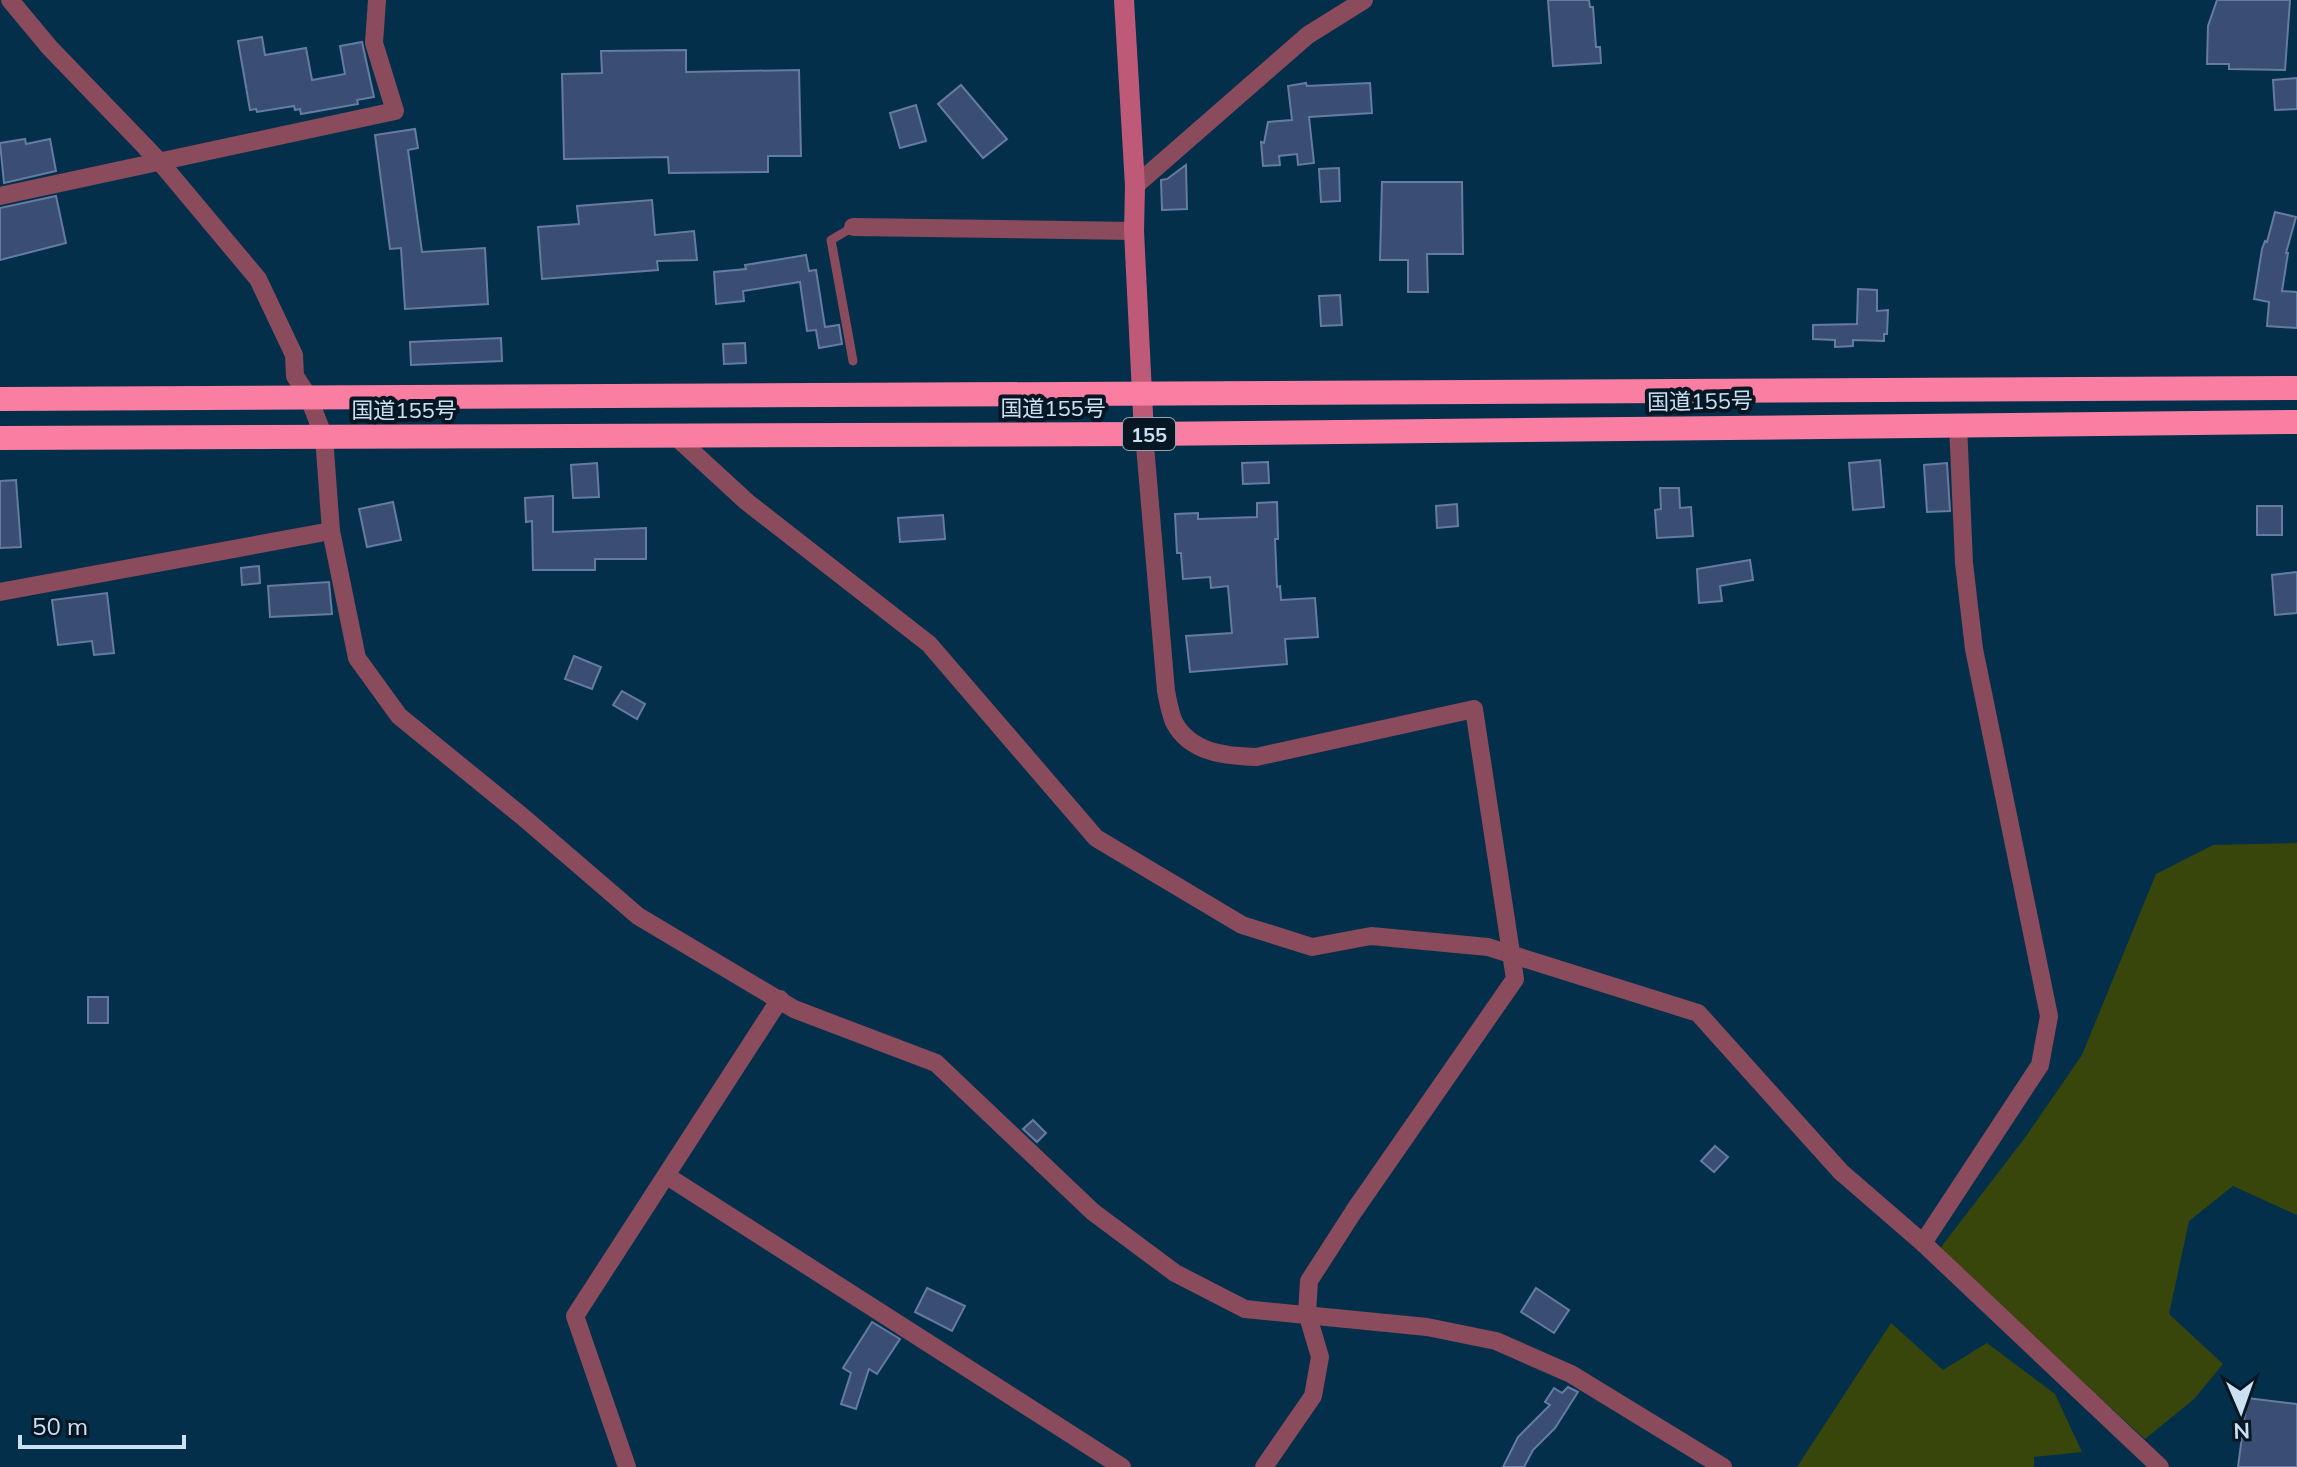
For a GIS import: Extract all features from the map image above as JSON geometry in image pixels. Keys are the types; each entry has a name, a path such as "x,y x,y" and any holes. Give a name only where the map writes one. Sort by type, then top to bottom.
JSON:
{"highway":[{"name":"国道155号","path":"0,399 2297,388"},
{"name":"国道155号","path":"5,438 1144,434 2297,422"}],"street":[{"path":"10,0 50,48 160,162 258,279 294,355 295,376 308,396 324,437 331,531 357,658 399,716 638,916 794,1009 936,1063 1093,1212 1175,1273 1245,1309 1427,1327 1496,1341 1571,1374 1723,1467"},
{"path":"0,196 395,111 374,43 377,0"},
{"path":"1124,0 1135,186 1134,231 1144,434 1166,691 1175,724 1196,745 1221,756 1256,757 1474,709 1515,979 1309,1281 1307,1313 1320,1357 1313,1396 1264,1467"},
{"path":"1135,186 1308,35 1364,0"},
{"path":"853,227 1134,231"},
{"path":"1923,1243 2040,1065 2049,1016 1974,649 1964,563 1958,424"},
{"path":"673,434 747,502 929,644 1096,838 1242,925 1312,947 1371,936 1488,947 1698,1013 1841,1172 1923,1243 2160,1467"},
{"path":"0,592 331,531"},
{"path":"627,1467 575,1316 780,999"},
{"path":"667,1176 1122,1467"}],"lane":[{"path":"853,227 831,240 853,361"}],"green space":[{"path":"2297,843 2297,1215 2233,1186 2189,1221 2169,1314 2223,1364 2194,1399 2145,1439 1938,1251 2024,1139 2082,1055 2156,874 2213,845"},
{"path":"1891,1323 1943,1370 1987,1343 2055,1394 2082,1452 2034,1457 2034,1467 1797,1467"}],"building":[{"path":"1548,0 1589,0 1590,7 1593,7 1596,47 1600,47 1601,63 1553,66"},
{"path":"2217,0 2290,0 2285,70 2229,69 2229,64 2207,64 2208,26"},
{"path":"262,37 265,55 306,48 312,80 345,74 340,46 362,42 374,97 357,100 358,104 301,114 300,109 295,110 294,106 257,112 256,109 250,110 238,41"},
{"path":"686,50 686,72 799,70 801,156 768,156 768,172 669,173 668,157 564,159 562,74 602,73 601,51"},
{"path":"2297,78 2297,109 2275,110 2273,80"},
{"path":"1306,83 1307,86 1370,83 1372,113 1309,117 1314,163 1298,165 1297,154 1279,156 1280,165 1263,166 1261,142 1264,143 1268,122 1292,120 1288,86"},
{"path":"961,85 1007,139 983,158 938,104"},
{"path":"916,105 926,141 900,148 890,113"},
{"path":"415,129 418,148 408,150 422,252 485,248 488,304 405,309 401,248 390,249 375,135"},
{"path":"25,139 26,144 50,139 56,171 4,183 0,143"},
{"path":"1186,165 1187,209 1162,210 1161,180"},
{"path":"1339,168 1340,201 1321,202 1319,169"},
{"path":"1382,182 1462,182 1463,254 1427,254 1428,292 1408,292 1408,260 1380,260"},
{"path":"56,196 66,243 0,260 0,208"},
{"path":"652,200 655,235 694,231 697,260 657,261 658,270 542,279 538,227 579,224 577,206"},
{"path":"2275,212 2296,217 2286,253 2282,291 2297,292 2297,328 2267,326 2269,302 2254,299 2262,249"},
{"path":"806,255 809,271 816,270 825,327 839,325 842,344 819,348 816,330 807,331 800,282 743,291 744,301 716,304 714,272 746,269 745,265"},
{"path":"1858,289 1877,290 1877,311 1888,310 1884,341 1853,340 1853,346 1835,347 1835,340 1813,339 1813,325 1857,324"},
{"path":"1340,295 1342,325 1321,326 1319,296"},
{"path":"501,338 502,361 411,365 410,342"},
{"path":"745,343 746,363 724,364 723,344"},
{"path":"1880,460 1884,507 1853,510 1849,463"},
{"path":"1268,462 1269,483 1243,484 1242,463"},
{"path":"597,463 599,497 573,498 571,465"},
{"path":"1947,463 1950,511 1927,512 1924,465"},
{"path":"16,480 21,547 0,548 0,481"},
{"path":"1660,488 1679,488 1680,508 1691,507 1693,536 1657,538 1655,510 1661,509"},
{"path":"553,496 553,532 646,528 646,559 595,559 595,570 533,570 532,521 526,522 525,498"},
{"path":"393,502 401,540 367,547 359,509"},
{"path":"1277,502 1277,587 1280,586 1281,600 1315,598 1318,637 1285,639 1287,664 1190,672 1186,636 1232,633 1228,586 1211,588 1210,577 1183,579 1181,553 1177,553 1175,514 1198,513 1198,519 1257,517 1257,503"},
{"path":"1457,504 1458,526 1437,528 1436,506"},
{"path":"2257,506 2282,506 2282,535 2257,535"},
{"path":"943,515 945,539 900,542 898,518"},
{"path":"1750,560 1753,580 1720,586 1722,601 1699,603 1697,569"},
{"path":"259,566 260,583 242,585 241,568"},
{"path":"2297,572 2297,613 2275,615 2272,575"},
{"path":"329,582 332,614 270,617 268,586"},
{"path":"107,593 114,653 94,655 92,641 58,645 52,600"},
{"path":"574,656 601,667 592,689 565,679"},
{"path":"622,691 645,704 637,719 613,705"},
{"path":"88,997 108,997 108,1023 88,1023"},
{"path":"1033,1120 1046,1133 1037,1142 1023,1129"},
{"path":"1715,1146 1728,1157 1714,1172 1701,1161"},
{"path":"927,1288 965,1306 952,1331 915,1312"},
{"path":"1536,1288 1569,1310 1554,1333 1521,1312"},
{"path":"872,1322 900,1339 877,1374 869,1369 856,1409 841,1404 851,1373 843,1368"},
{"path":"1568,1387 1578,1392 1555,1428 1533,1450 1524,1467 1503,1467 1518,1437 1550,1405 1545,1402 1554,1388 1562,1393"},
{"path":"2247,1398 2297,1404 2297,1467 2238,1467"}]}
